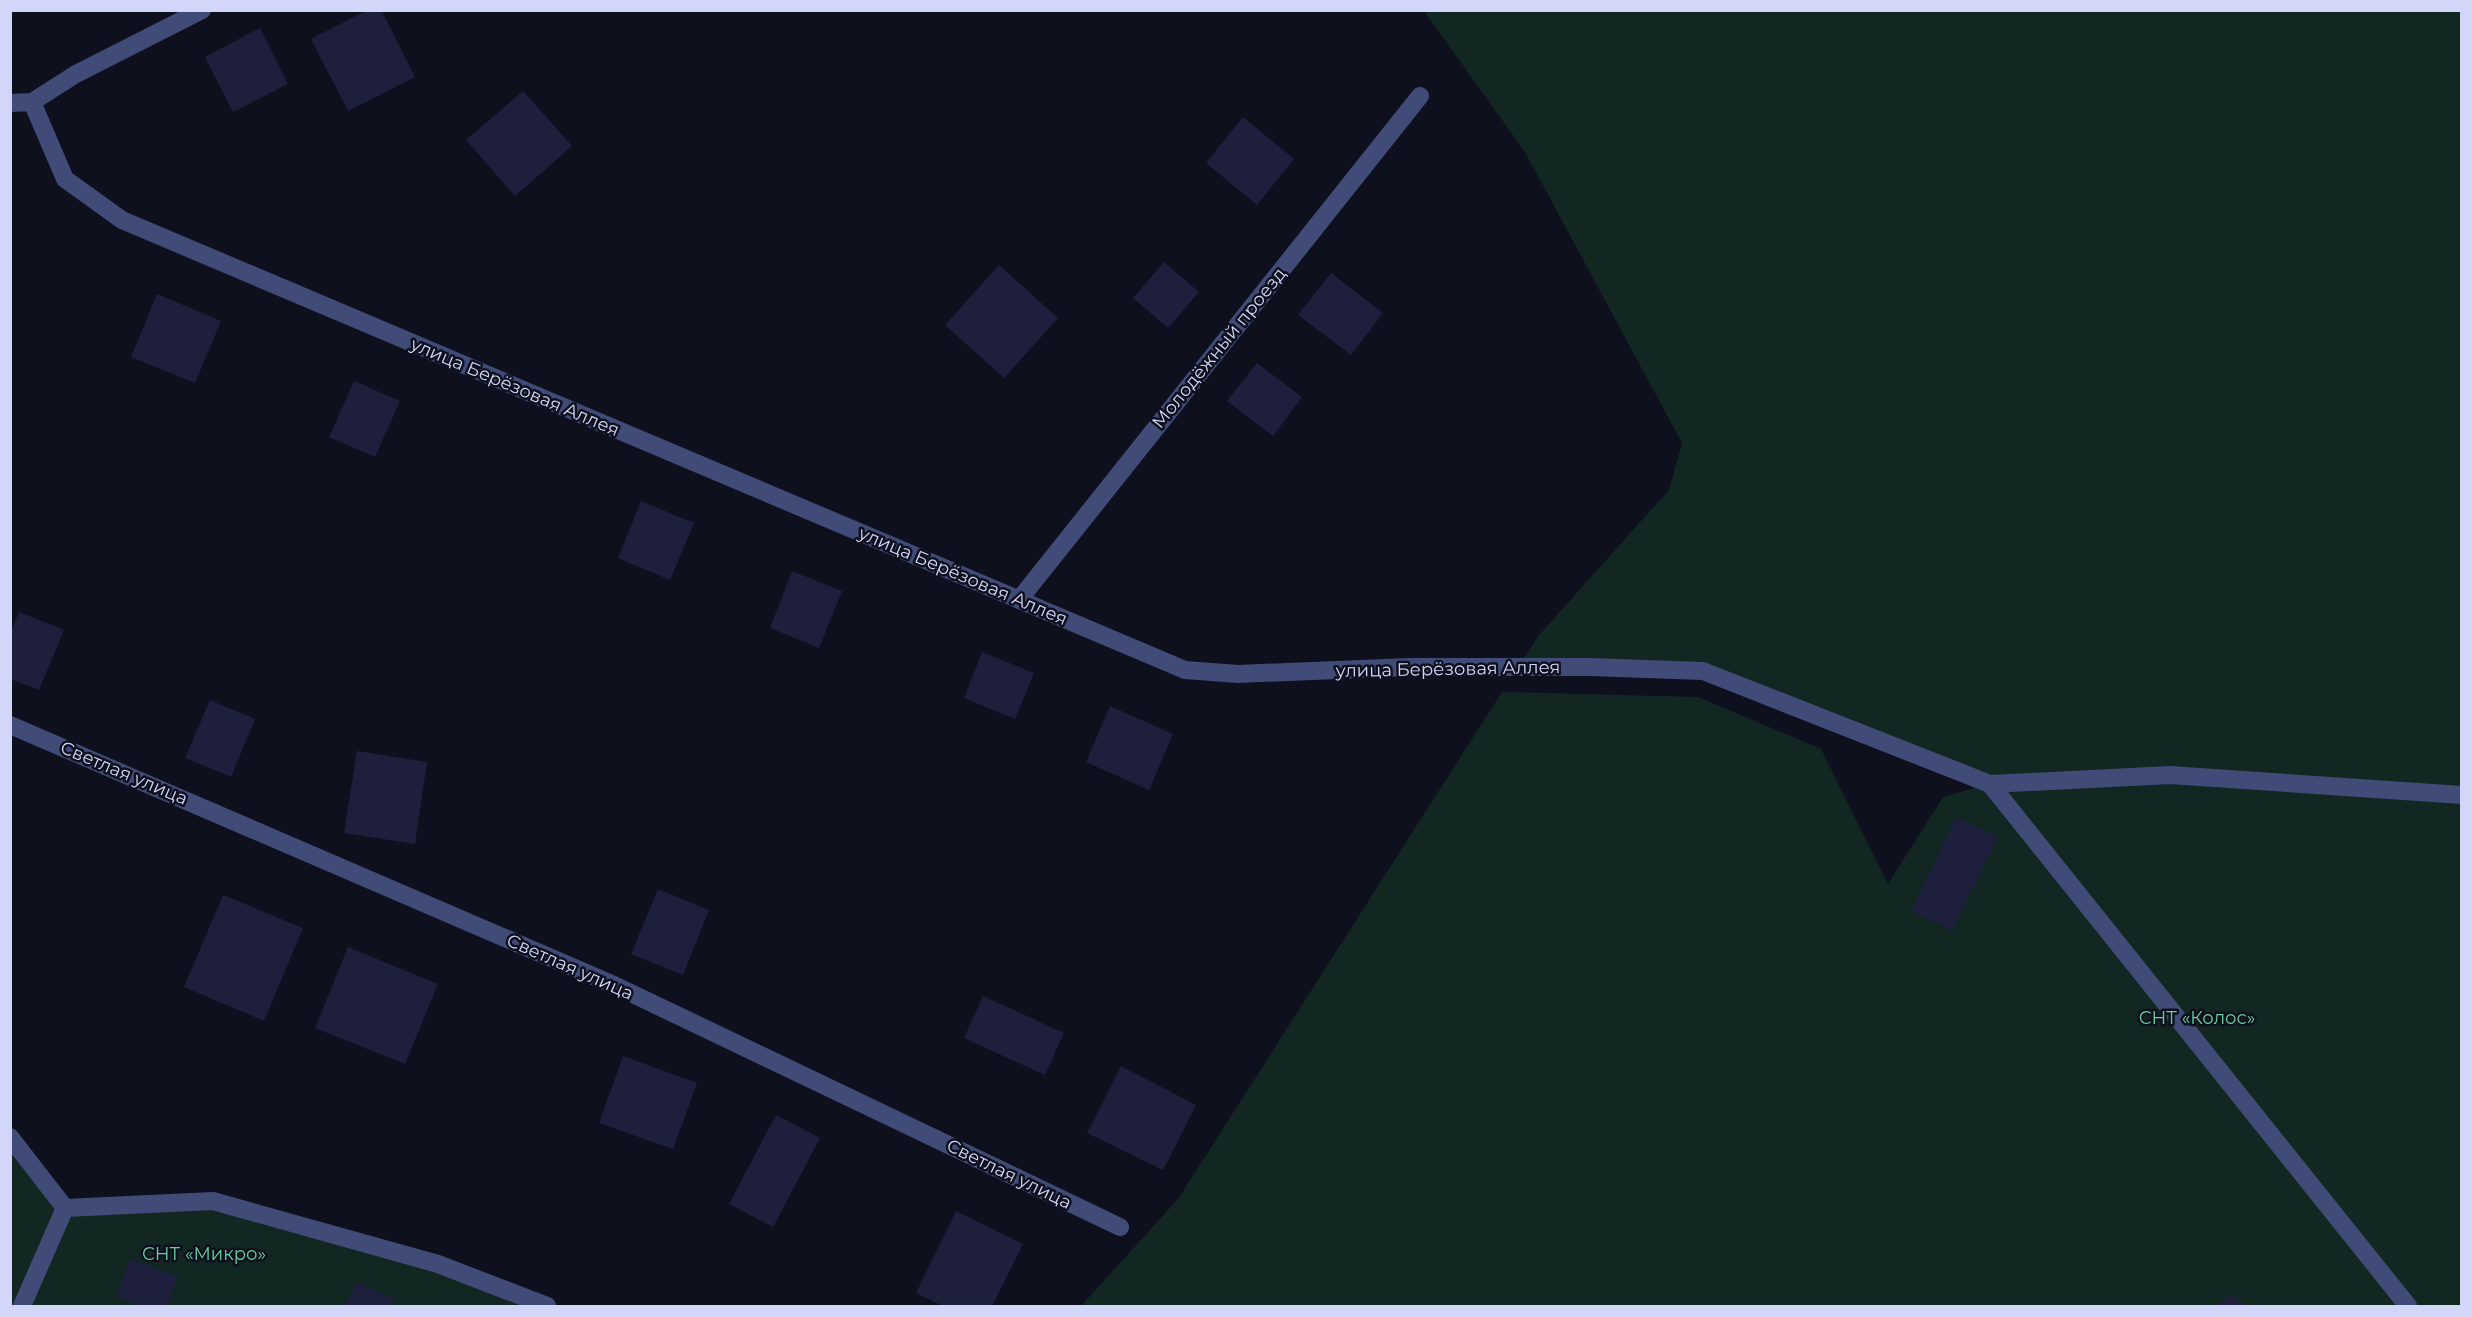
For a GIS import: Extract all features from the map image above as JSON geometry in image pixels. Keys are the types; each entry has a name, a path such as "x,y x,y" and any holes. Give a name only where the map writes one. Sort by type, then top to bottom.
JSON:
{"street":[{"path":"10,103 32,102 76,74 202,10"},
{"name":"Молодёжный проезд","path":"1019,600 1420,96"},
{"name":"улица Берёзовая Аллея","path":"32,102 65,178 122,220 1185,670 1238,674 1410,667 1590,667 1703,671 1990,784"},
{"name":"Светлая улица","path":"10,725 614,985 1120,1227"},
{"path":"1990,784 2170,775 2462,795"},
{"path":"1990,784 2408,1306"},
{"path":"10,1137 65,1208"},
{"path":"65,1208 213,1201 438,1264 547,1306"},
{"path":"21,1306 65,1208"}],"green space":[{"name":"СНТ «Колос»","path":"1424,11 2461,11 2461,1306 1081,1306 1178,1199 1502,692 1698,697 1821,749 1888,884 1943,797 1989,784 1703,671 1517,669 1539,635 1669,490 1682,443 1525,152"},
{"name":"СНТ «Микро»","path":"10,1137 65,1208 213,1201 547,1306 11,1306"}],"building":[{"path":"368,10 381,10 415,77 348,111 311,39"},
{"path":"260,28 288,84 233,112 205,57"},
{"path":"523,91 572,146 515,196 466,140"},
{"path":"1243,117 1294,159 1257,205 1206,163"},
{"path":"1164,262 1199,292 1168,328 1133,298"},
{"path":"999,265 1058,318 1004,378 945,325"},
{"path":"1331,273 1383,313 1351,355 1298,315"},
{"path":"157,294 221,321 195,383 131,357"},
{"path":"1257,363 1302,397 1273,436 1227,401"},
{"path":"354,381 400,401 375,457 329,437"},
{"path":"641,501 694,523 670,580 618,558"},
{"path":"792,571 842,591 819,648 770,628"},
{"path":"19,612 64,630 39,690 10,679 10,634"},
{"path":"982,652 1034,673 1015,719 964,698"},
{"path":"210,700 255,719 231,777 185,758"},
{"path":"1110,706 1173,734 1149,790 1086,762"},
{"path":"357,751 427,762 415,844 344,833"},
{"path":"1956,817 1998,837 1952,931 1911,911"},
{"path":"658,889 709,910 683,975 631,954"},
{"path":"223,895 303,928 264,1021 184,987"},
{"path":"348,947 438,984 405,1064 315,1028"},
{"path":"983,996 1064,1033 1045,1075 964,1038"},
{"path":"623,1056 697,1083 673,1149 599,1123"},
{"path":"1121,1066 1196,1105 1163,1170 1087,1133"},
{"path":"776,1115 820,1138 773,1227 729,1204"},
{"path":"956,1211 1023,1244 992,1306 943,1306 916,1293"},
{"path":"130,1259 178,1277 167,1306 141,1306 116,1297"},
{"path":"357,1282 395,1300 391,1306 344,1306"},
{"path":"2233,1293 2244,1306 2217,1306"}]}
